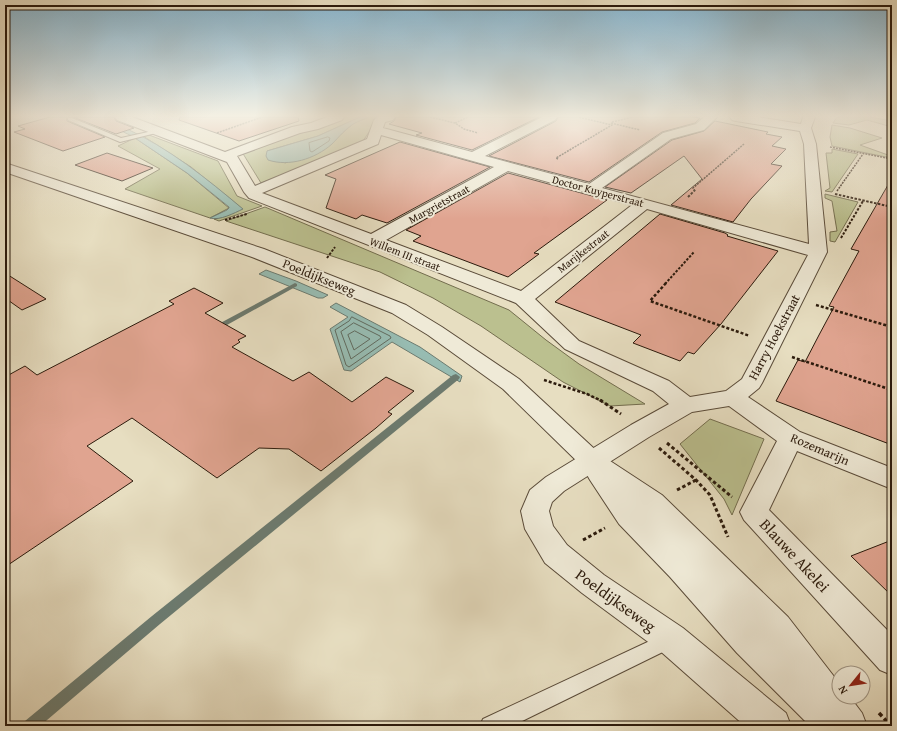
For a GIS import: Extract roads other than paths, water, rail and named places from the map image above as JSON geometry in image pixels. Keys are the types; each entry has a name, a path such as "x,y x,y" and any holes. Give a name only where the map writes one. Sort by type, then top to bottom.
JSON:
{"street":[{"path":"211,151 232,159 251,192 349,151"},
{"path":"225,156 238,151"},
{"name":"Doctor Kuyperstraat","path":"451,151 644,204 818,248"},
{"path":"472,157 484,151"},
{"path":"591,189 645,151"},
{"path":"810,151 818,248"},
{"name":"Margrietstraat","path":"372,242 506,166"},
{"name":"Poeldijkseweg","path":"5,167 258,253 399,309 435,330 511,384 592,462 652,503 776,628 849,726"},
{"name":"Willem III straat","path":"251,192 254,195 372,242 523,299 572,345 662,386 686,405"},
{"name":"Marijkestraat","path":"523,299 644,204"},
{"name":"Harry Hoekstraat","path":"733,398 751,383 818,248"},
{"path":"592,462 686,405 733,398"},
{"name":"Rozemarijn","path":"733,398 790,438 892,479"},
{"name":"Blauwe Akelei","path":"790,438 754,512 892,659"},
{"name":"Poeldijkseweg","path":"592,462 555,484 540,497 535,511 539,530 556,554 593,584 670,639 773,726"},
{"name":"Poeldijkseweg","path":"592,462 629,516 681,568 749,642 836,726"}],"lane":[{"path":"490,726 670,639"}],"water":[{"path":"154,151 167,151 172,154 187,164 243,209 222,218 210,218 227,210 229,207 187,173"},
{"path":"267,151 322,151 310,158 284,163 268,160 266,156"},
{"path":"266,270 328,295 323,298 318,298 259,274"},
{"path":"336,303 420,347 462,376 460,382 392,342 351,371 344,370 330,329 348,317 330,307"}],"waterway":[{"path":"215,328 295,285"},
{"path":"30,726 156,620 456,377"}]}
